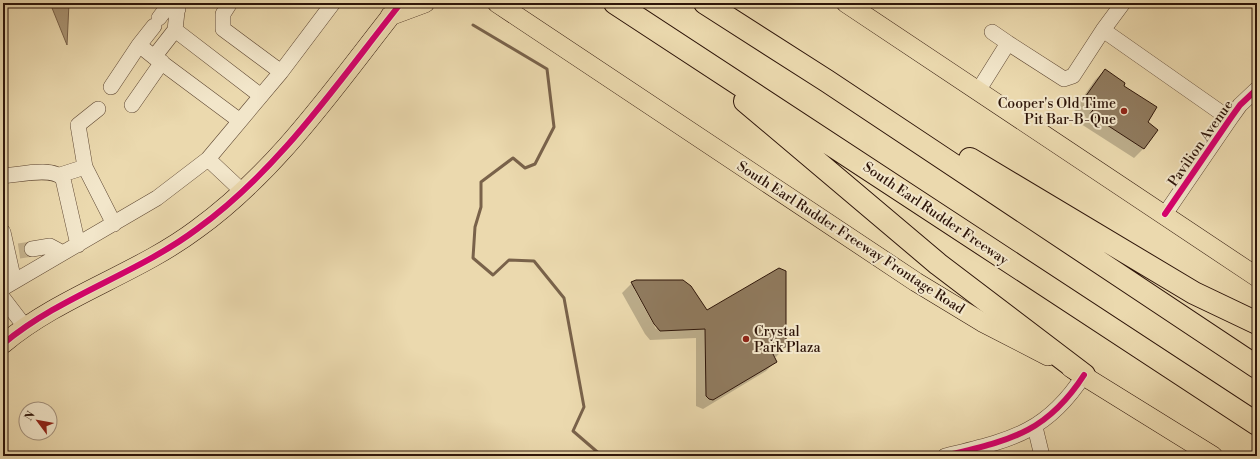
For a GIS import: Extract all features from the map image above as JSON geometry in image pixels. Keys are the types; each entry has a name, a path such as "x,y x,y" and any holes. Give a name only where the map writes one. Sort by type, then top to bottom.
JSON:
{"highway":[{"name":"South Earl Rudder Freeway","path":"615,3 1257,424"},
{"path":"705,3 827,81 1257,367"},
{"path":"672,40 938,264 1084,375"},
{"path":"827,81 866,98 1194,293 1257,323"}],"main road":[{"path":"3,344 70,300 96,288 175,244 198,228 272,164 394,7 425,3"},
{"name":"South Earl Rudder Freeway Frontage Road","path":"497,3 916,282 982,322 1084,375 1206,454"},
{"path":"846,3 1165,214 1257,277"}],"street":[{"path":"230,3 223,14 223,29 281,72"},
{"path":"8,285 157,198 208,159 281,72 333,3"},
{"path":"992,32 1064,79 1073,76 1103,30 1124,3"},
{"path":"111,87 156,22 166,10 178,6 175,30 132,105"},
{"path":"175,30 261,96"},
{"path":"1103,30 1230,119"},
{"path":"978,90 1008,43"},
{"path":"139,46 240,121"},
{"name":"Pavilion Avenue","path":"1165,214 1240,105 1257,89"},
{"path":"98,109 78,125 85,167 114,224"},
{"path":"208,159 242,191"},
{"path":"3,176 50,172 60,175 85,167"},
{"path":"60,175 63,180 78,245"},
{"path":"3,232 19,251"},
{"path":"19,251 50,246 63,253"},
{"path":"8,285 19,251"},
{"path":"3,298 26,328"},
{"path":"945,456 996,444 1035,427 1059,408 1071,395 1084,375"},
{"path":"1035,427 1042,456"}],"shaded area":[{"path":"50,3 69,3 67,45"}],"building":[{"name":"Cooper's Old Time Pit Bar-B-Que","path":"1105,69 1125,83 1124,86 1157,107 1148,122 1158,130 1144,149 1090,114 1095,107 1083,100"},
{"name":"Crystal Park Plaza","path":"779,268 786,271 786,347 769,346 777,362 713,400 706,396 705,329 660,331 654,324 631,282 636,280 683,280 691,286 707,310"}],"waterway":[{"path":"473,25 547,69 554,127 535,164 525,168 513,158 481,182 481,207 475,227 473,258 493,275 509,260 534,261 564,298 584,407 573,431 602,456"}],"tunnel":[{"path":"19,251 32,249"}],"cycle path":[{"path":"3,344 25,327 49,312 174,245 227,205 255,179 306,123 401,3"},
{"path":"1165,214 1240,105 1257,89"},
{"path":"945,456 988,445 1024,432 1055,410 1070,395 1084,375"}],"place":[{"name":"Cooper's Old Time Pit Bar-B-Que","path":"1124,111"},
{"name":"Crystal Park Plaza","path":"746,339"}]}
